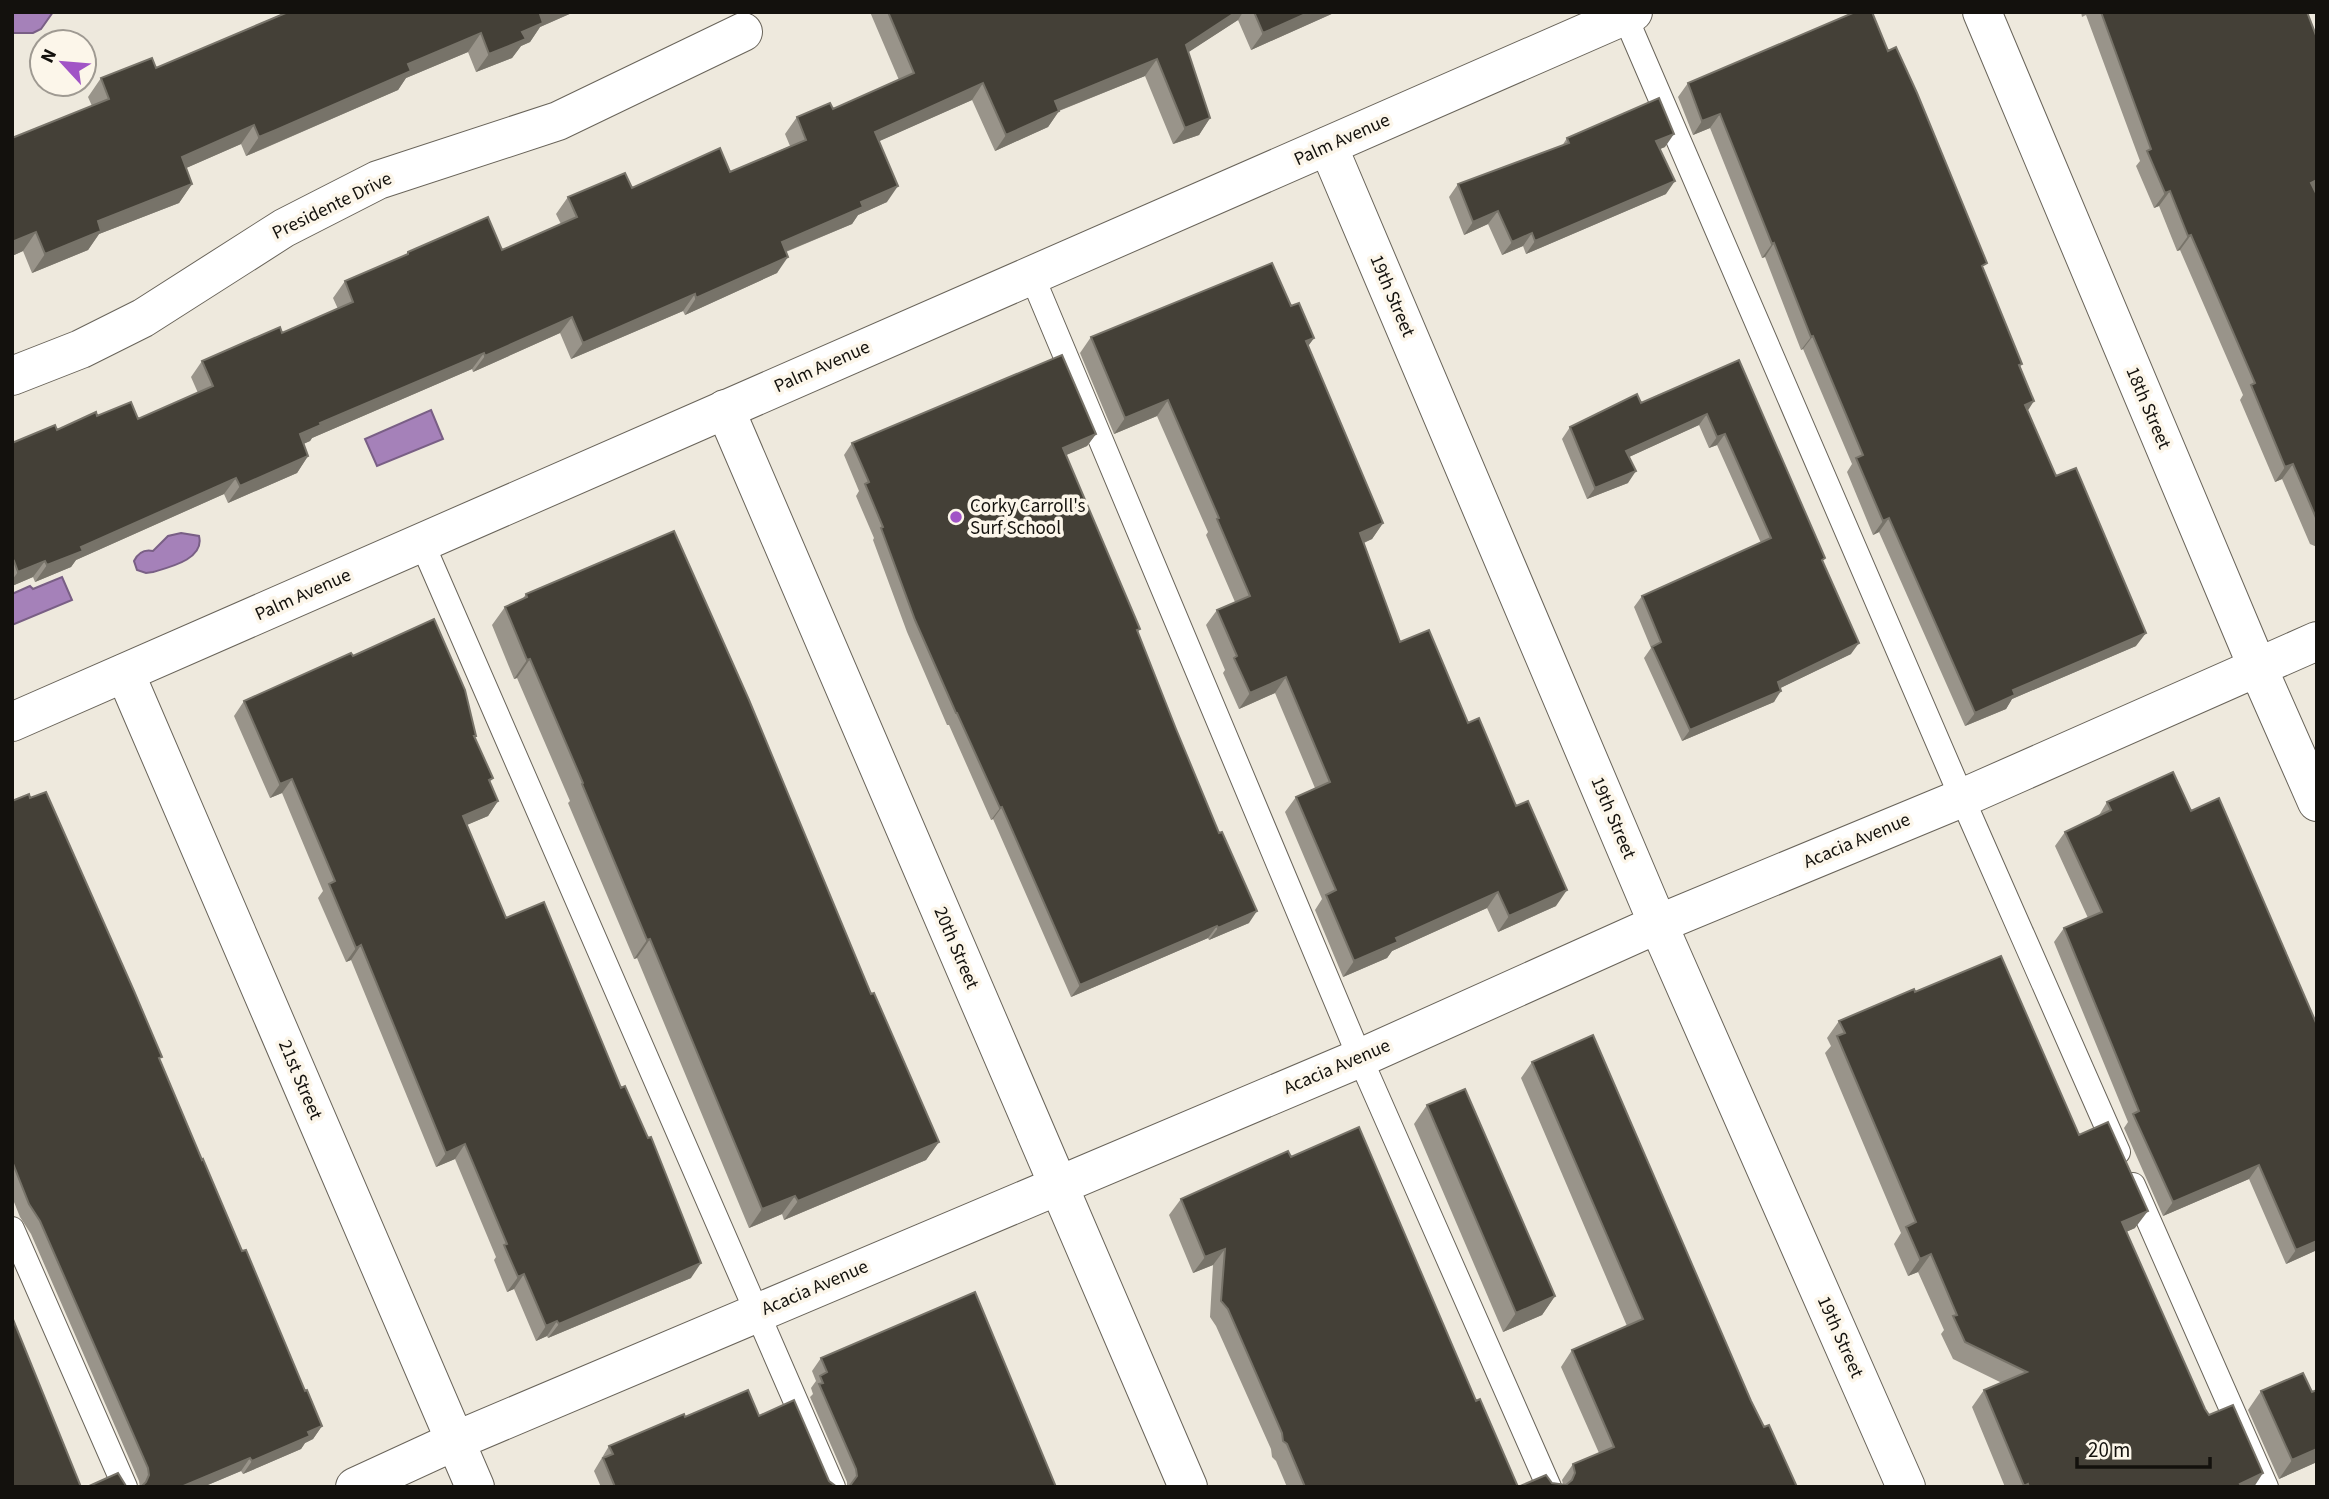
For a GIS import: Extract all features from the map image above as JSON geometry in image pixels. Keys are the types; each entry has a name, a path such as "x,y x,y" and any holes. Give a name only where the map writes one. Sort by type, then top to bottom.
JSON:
{"street":[{"name":"18th Street","path":"1982,12 2257,666 2317,802"},
{"name":"Palm Avenue","path":"12,722 1629,14"},
{"name":"Presidente Drive","path":"12,376 81,349 144,318 284,228 378,180 558,121 743,32"},
{"name":"19th Street","path":"1328,146 1658,924 1906,1487"},
{"name":"20th Street","path":"725,410 1188,1487"},
{"name":"Acacia Avenue","path":"355,1487 455,1441 1360,1058 1658,924 1962,798 2317,641"},
{"name":"21st Street","path":"125,673 475,1487"}],"lane":[{"path":"1629,14 1962,798 2266,1487"},
{"path":"1032,276 1360,1058 1549,1487"},
{"path":"422,543 833,1487"},
{"path":"12,1229 125,1487"}],"shaded area":[{"path":"12,12 53,12 42,28 28,28 28,33 12,33"},
{"path":"431,410 443,439 377,466 365,439"},
{"path":"181,533 199,536 197,551 192,556 153,572 137,570 134,561 139,554 153,551 168,536"},
{"path":"62,577 72,600 12,625 12,594"}],"building":[{"path":"288,12 545,12 540,14 543,23 522,32 526,39 489,54 481,33 408,64 411,71 276,130 259,137 254,125 182,157 192,184 98,221 101,231 45,254 36,232 12,242 12,138 109,99 101,78 152,58 156,68"},
{"path":"888,12 1236,12 1186,45 1210,118 1185,128 1157,59 1055,101 1059,111 1006,135 983,83 875,132 898,186 861,202 863,207 782,242 788,257 696,298 695,294 583,343 572,317 485,356 484,353 300,434 308,456 240,486 236,478 81,547 83,551 47,565 45,561 18,572 14,561 12,562 12,443 55,425 57,430 96,412 97,416 131,402 138,419 213,386 202,361 280,327 282,333 353,302 345,281 488,217 502,250 577,217 568,197 625,173 632,188 720,148 730,172 806,140 797,117 830,103 833,109 914,73"},
{"path":"1254,12 1310,12 1263,33"},
{"path":"1855,12 1872,12 1888,51 1896,47 1987,263 1982,266 2022,364 2019,365 2034,401 2025,405 2056,476 2076,468 2146,633 2013,690 2015,695 1975,713 1889,518 1883,521 1856,458 1863,455 1813,336 1811,337 1774,243 1772,244 1720,114 1702,121 1688,83"},
{"path":"2101,12 2307,12 2317,38 2317,180 2311,183 2317,195 2317,520 2293,464 2285,467 2251,385 2255,383 2191,235 2188,236 2170,191 2165,193 2147,151 2151,149"},
{"path":"1659,98 1674,134 1656,141 1675,181 1535,241 1532,233 1512,242 1498,211 1473,222 1458,184 1569,143 1567,138"},
{"path":"1272,263 1291,306 1299,303 1314,338 1306,341 1383,523 1360,533 1400,642 1429,630 1468,723 1479,718 1516,806 1528,801 1567,890 1509,916 1498,892 1396,938 1398,942 1354,961 1326,895 1336,890 1296,797 1330,782 1286,677 1250,693 1234,658 1237,656 1217,610 1250,596 1217,519 1219,518 1168,400 1125,418 1091,337"},
{"path":"1062,355 1096,434 1063,448 1140,629 1137,630 1219,833 1222,832 1257,911 1080,985 1002,807 1000,808 915,620 865,484 869,482 852,443"},
{"path":"1739,360 1859,643 1778,682 1781,691 1690,730 1652,647 1661,642 1642,596 1771,538 1725,434 1717,437 1707,414 1626,451 1636,471 1595,488 1570,427 1637,394 1641,403"},
{"path":"674,531 749,700 871,994 874,993 939,1142 798,1201 795,1196 762,1209 650,939 647,940 583,783 505,607 527,597 526,594"},
{"path":"434,619 465,690 474,736 493,778 489,780 498,801 463,816 506,918 544,902 621,1088 625,1086 648,1138 651,1137 701,1263 559,1324 557,1321 546,1326 524,1274 518,1277 465,1144 446,1153 361,945 356,948 329,884 335,881 292,779 280,784 244,701"},
{"path":"2173,772 2191,811 2219,798 2317,1025 2317,1241 2296,1250 2259,1165 2173,1202 2133,1114 2139,1111 2064,928 2102,912 2065,832 2111,810 2107,802"},
{"path":"46,792 162,1057 159,1058 202,1160 242,1251 246,1250 322,1426 308,1432 310,1436 181,1487 141,1487 149,1475 148,1468 12,1161 12,801 29,794 30,798"},
{"path":"2001,956 2079,1135 2108,1122 2148,1211 2122,1222 2205,1409 2209,1415 2233,1405 2263,1473 2240,1484 2242,1487 2024,1486 1984,1390 2027,1372 1965,1342 1953,1316 1957,1315 1931,1254 1920,1259 1906,1227 1916,1222 1837,1036 1845,1033 1839,1021"},
{"path":"1593,1035 1751,1401 1764,1427 1769,1425 1797,1487 1518,1487 1546,1475 1552,1483 1566,1485 1575,1473 1573,1464 1614,1447 1572,1350 1643,1319 1532,1062"},
{"path":"1465,1089 1555,1296 1516,1313 1427,1105"},
{"path":"1359,1127 1476,1401 1480,1399 1518,1487 1305,1487 1228,1309 1221,1301 1225,1249 1205,1257 1181,1199 1288,1151 1291,1157"},
{"path":"975,1292 1056,1487 849,1487 857,1476 856,1469 819,1384 823,1383 820,1376 827,1372 821,1358"},
{"path":"12,1317 81,1487 12,1487"},
{"path":"2303,1373 2312,1392 2317,1390 2317,1449 2292,1460 2261,1391"},
{"path":"748,1390 759,1416 794,1400 829,1481 837,1487 615,1487 603,1458 613,1454 609,1446"},
{"path":"118,1473 129,1487 87,1487"}],"place":[{"name":"Corky Carroll's Surf School","path":"956,517"}]}
